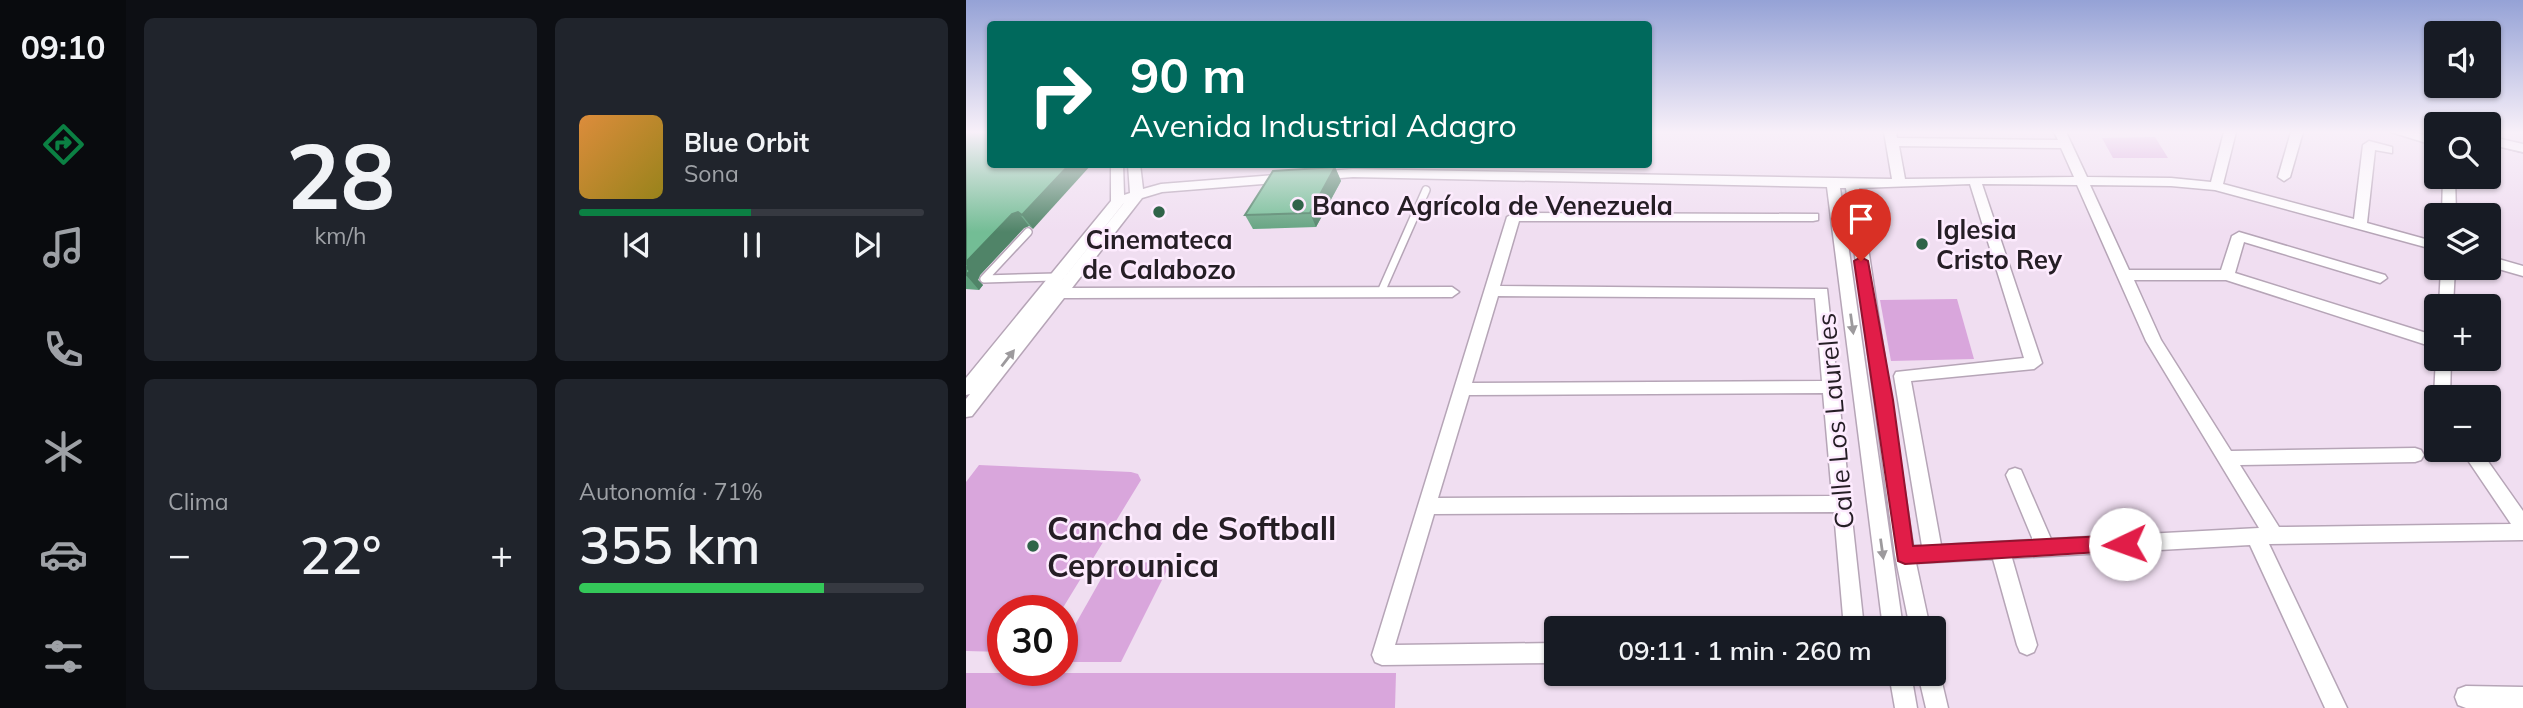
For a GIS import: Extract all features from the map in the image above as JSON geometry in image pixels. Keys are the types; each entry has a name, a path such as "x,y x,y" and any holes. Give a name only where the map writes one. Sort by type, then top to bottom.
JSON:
{"street":[{"path":"1896,165 1899,181"},
{"path":"2076,165 2154,341 2227,458 2265,535 2336,708"},
{"path":"2216,186 2221,165"},
{"path":"2284,177 2287,165"},
{"path":"2360,225 2366,165"},
{"path":"1117,168 1118,201"},
{"path":"966,388 1137,195 1134,168"},
{"path":"966,411 1051,293 1056,277 1118,201 1161,188 1353,173 1852,184 1975,180 2171,182 2216,186 2424,243"},
{"path":"1933,555 1902,376 2034,363 1975,180"},
{"path":"1833,183 1891,616"},
{"path":"1852,184 1864,288 1885,400 1905,555 1918,616"},
{"path":"1544,653 1382,655 1514,218 1813,218"},
{"path":"2227,275 2239,236 2380,278"},
{"path":"2501,265 2523,271"},
{"path":"2126,275 2227,275 2424,338"},
{"name":"Calle Los Laureles","path":"1492,291 1822,293 1853,616"},
{"path":"1051,293 1452,292"},
{"path":"1462,389 1831,387"},
{"path":"2227,458 2414,455"},
{"path":"2478,462 2523,529"},
{"path":"2015,475 2046,548"},
{"path":"1427,506 1842,504"},
{"path":"1905,555 2265,535 2523,529"},
{"path":"2001,551 2027,645"},
{"path":"1902,686 1906,708"},
{"path":"1932,686 1937,708"},
{"path":"2466,697 2523,698"}],"lane":[{"path":"1381,292 1426,190"},
{"path":"1028,232 984,279 1056,277"}],"shaded area":[{"path":"1957,299 1974,359 1891,361 1880,300"},
{"name":"Cancha de Softball Ceprounica","path":"979,465 1131,472 1138,474 1141,480 1071,595 987,595 987,652 966,651 966,482"},
{"path":"1171,562 1121,662 1078,662 1078,620 1110,563"},
{"path":"966,673 987,673 987,686 1078,686 1078,673 1396,673 1395,708 966,708"}],"building":[{"path":"966,165 987,165 987,168 1066,168 1022,215 1018,212 1012,214 966,265"},
{"path":"1334,168 1310,213 1245,215 1273,171"}],"place":[{"name":"Banco Agrícola de Venezuela","path":"1298,205"},
{"name":"Cinemateca de Calabozo","path":"1159,212"},
{"name":"Iglesia Cristo Rey","path":"1922,244"},
{"name":"Cancha de Softball Ceprounica","path":"1033,546"}],"route":[{"path":"1861,261 1885,400 1905,555 2125,544"}]}
